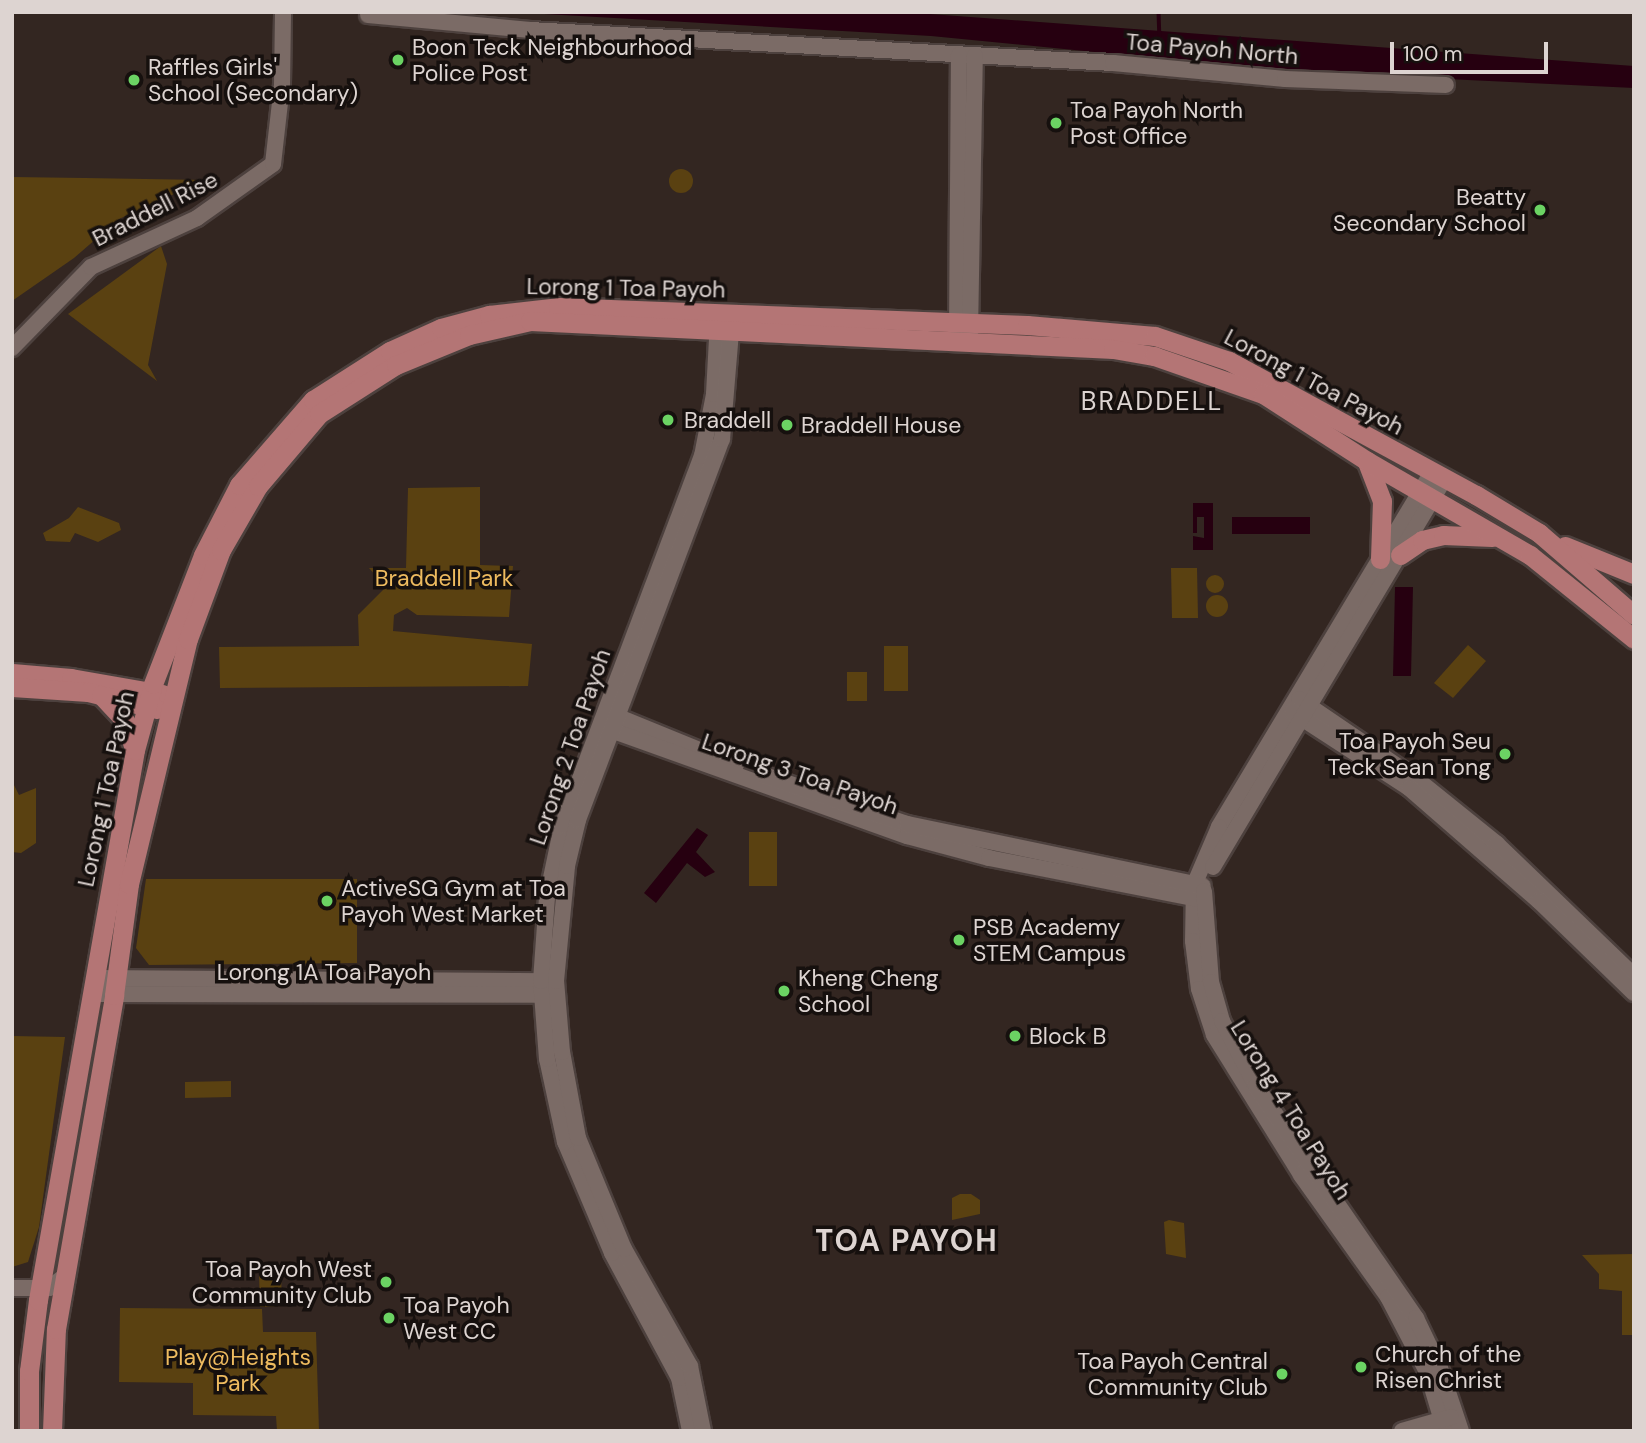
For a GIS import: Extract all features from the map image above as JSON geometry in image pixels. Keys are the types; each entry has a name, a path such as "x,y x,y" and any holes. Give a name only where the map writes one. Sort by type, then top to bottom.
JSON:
{"main road":[{"name":"Lorong 1 Toa Payoh","path":"29,1431 33,1328 30,1285 74,1066 94,986 135,750 148,698 203,555 239,485 313,400 393,358 441,328 526,309 963,343 1113,349 1167,359 1263,394 1367,461 1500,538 1631,622"},
{"name":"Lorong 1 Toa Payoh","path":"725,323 963,323 1116,331 1192,347 1264,379 1539,533 1631,622"},
{"name":"Lorong 1 Toa Payoh","path":"52,1431 56,1329 115,987 129,884 170,704 210,575 258,486 319,414 393,358"},
{"path":"1367,461 1382,501 1380,559"},
{"path":"1539,533 1634,574"},
{"path":"1400,555 1422,540 1443,535 1500,538"},
{"path":"12,687 99,688 162,662"},
{"path":"12,673 170,704"},
{"path":"99,688 125,721 135,750"},
{"path":"33,1328 44,1323 56,1329"}],"street":[{"name":"Braddell Rise","path":"12,334 67,272 85,259 188,214 267,157 274,12"},
{"name":"Braddell Rise","path":"12,348 91,267 197,218 274,164 282,85 283,12"},
{"name":"Toa Payoh North","path":"368,15 530,30 967,56 1285,79 1446,85"},
{"path":"963,343 967,56"},
{"name":"Lorong 2 Toa Payoh","path":"690,1431 679,1378 612,1253 565,1142 547,1059 548,988 571,849 609,722 722,439 725,323"},
{"name":"Lorong 4 Toa Payoh","path":"1299,708 1380,559 1439,475"},
{"name":"Lorong 4 Toa Payoh","path":"1427,495 1400,555 1231,806 1199,892 1196,972 1214,1034 1301,1175 1388,1297 1416,1347 1453,1426"},
{"path":"1299,708 1491,851 1634,976"},
{"name":"Lorong 3 Toa Payoh","path":"609,722 823,808 991,850 1199,892"},
{"path":"1491,851 1634,993"},
{"name":"Lorong 1A Toa Payoh","path":"94,986 548,988"},
{"name":"Lorong 2 Toa Payoh","path":"548,988 568,1095 587,1165 624,1249 690,1366 703,1431"},
{"path":"30,1285 55,1285 66,1275"},
{"path":"1402,1431 1453,1426"}],"green space":[{"path":"681,169 689,173 693,181 689,189 681,193 673,189 669,181 673,173"},
{"path":"12,177 205,180 119,219 74,258 12,301"},
{"path":"161,246 167,264 148,365 157,381 68,314"},
{"name":"Braddell Park","path":"480,487 480,565 513,566 509,617 417,615 407,608 394,615 393,631 532,644 528,686 220,688 219,647 359,646 358,615 386,587 369,568 406,568 408,488"},
{"path":"78,507 119,523 121,530 98,542 75,533 70,542 46,541 43,533 69,518"},
{"path":"1171,568 1197,568 1198,618 1172,618"},
{"path":"1215,575 1221,578 1224,584 1221,590 1215,593 1209,590 1206,584 1209,578"},
{"path":"1213,595 1221,595 1228,602 1228,610 1221,617 1213,617 1206,610 1206,602"},
{"path":"1468,645 1486,661 1453,698 1434,683"},
{"path":"884,646 908,646 908,691 884,691"},
{"path":"847,672 867,672 867,701 847,701"},
{"path":"12,781 19,795 36,788 36,843 21,853 12,852"},
{"path":"749,832 777,832 777,886 749,886"},
{"path":"146,879 357,879 357,963 149,965 136,948"},
{"path":"12,1036 65,1037 39,1227 28,1262 12,1267"},
{"path":"231,1081 231,1097 185,1098 185,1082"},
{"path":"960,1194 971,1194 980,1200 980,1214 952,1220 952,1198"},
{"path":"1169,1220 1184,1223 1186,1258 1166,1254 1164,1222"},
{"path":"1634,1254 1634,1335 1622,1335 1622,1291 1599,1289 1599,1274 1582,1255"},
{"path":"281,1273 282,1306 260,1307 259,1274"},
{"name":"Play@Heights Park","path":"120,1308 262,1309 263,1332 316,1332 319,1431 277,1431 276,1416 193,1415 193,1383 119,1382"}],"shaded area":[{"path":"509,12 930,14 1634,66 1634,88 1298,72 931,36"},
{"path":"1193,503 1213,503 1213,550 1193,550 1193,536 1204,538 1204,517 1197,517 1197,533 1193,533"},
{"path":"1232,517 1310,517 1310,534 1232,534"},
{"path":"1395,587 1413,587 1411,676 1393,676"},
{"path":"697,828 708,835 696,852 715,872 705,877 687,863 656,903 644,893"}],"waterway":[{"path":"1159,12 1160,35"}],"place":[{"name":"Boon Teck Neighbourhood Police Post","path":"398,60"},
{"name":"Raffles Girls' School (Secondary)","path":"134,80"},
{"name":"Toa Payoh North Post Office","path":"1056,123"},
{"name":"Beatty Secondary School","path":"1540,210"},
{"name":"Braddell","path":"668,420"},
{"name":"Braddell House","path":"787,425"},
{"name":"Toa Payoh Seu Teck Sean Tong","path":"1505,754"},
{"name":"ActiveSG Gym at Toa Payoh West Market","path":"327,901"},
{"name":"PSB Academy STEM Campus","path":"959,940"},
{"name":"Kheng Cheng School","path":"784,991"},
{"name":"Block B","path":"1015,1036"},
{"name":"Toa Payoh West Community Club","path":"386,1282"},
{"name":"Toa Payoh West CC","path":"389,1318"},
{"name":"Church of the Risen Christ","path":"1361,1367"},
{"name":"Toa Payoh Central Community Club","path":"1282,1374"}],"district":[{"name":"BRADDELL","path":"1152,402"},
{"name":"TOA PAYOH","path":"907,1241"}]}
